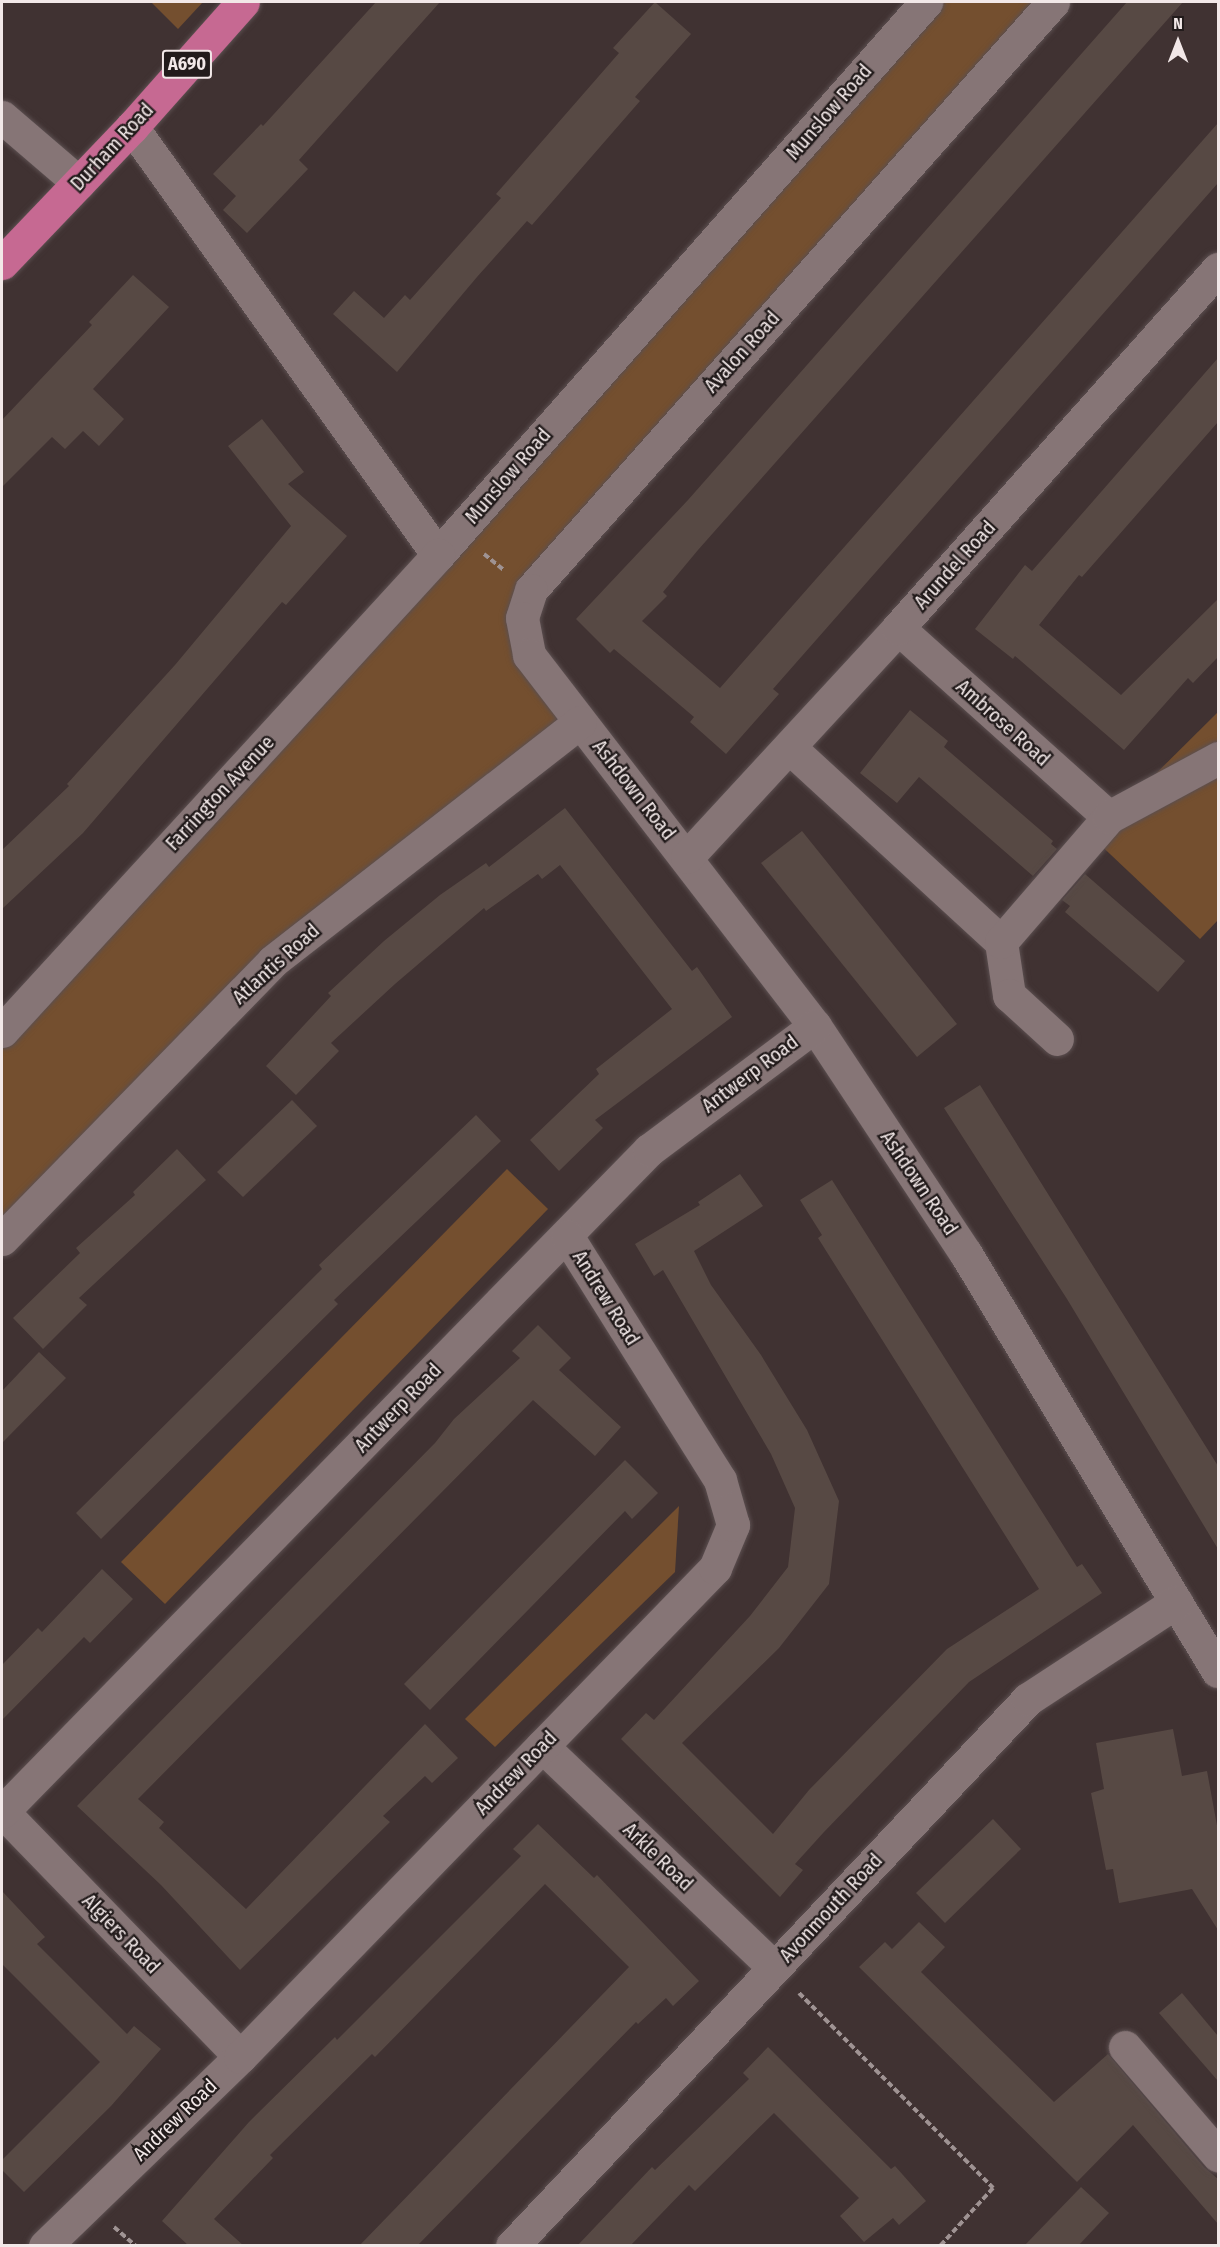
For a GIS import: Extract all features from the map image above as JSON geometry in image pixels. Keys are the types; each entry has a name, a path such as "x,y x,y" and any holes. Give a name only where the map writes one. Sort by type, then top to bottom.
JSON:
{"highway":[{"name":"Durham Road","path":"2,263 132,127 243,2"}],"street":[{"name":"Munslow Road","path":"448,545 926,2"},
{"name":"Avalon Road","path":"580,722 529,655 522,618 531,590 1053,2"},
{"path":"2,117 78,183"},
{"path":"132,127 448,545"},
{"name":"Arundel Road","path":"687,857 898,628 1218,268"},
{"name":"Farrington Avenue","path":"2,1031 448,545"},
{"name":"Ambrose Road","path":"898,628 1109,817"},
{"name":"Ashdown Road","path":"580,722 687,857 815,1026 966,1254 1218,1671"},
{"name":"Atlantis Road","path":"2,1239 273,961 580,722"},
{"path":"789,747 1002,942 1009,995 1057,1039"},
{"path":"1002,942 1109,817 1218,758"},
{"name":"Antwerp Road","path":"2,1811 649,1150 815,1026"},
{"name":"Andrew Road","path":"45,2246 240,2057 715,1568 733,1525 720,1480 567,1236"},
{"name":"Avonmouth Road","path":"512,2246 1028,1699 1176,1602"},
{"name":"Arkle Road","path":"542,1746 774,1968"},
{"name":"Algiers Road","path":"2,1811 240,2057"},
{"path":"1125,2047 1218,2155"}],"path":[{"path":"448,545 531,590"},
{"path":"774,1968 993,2188 940,2246"}],"shaded area":[{"path":"151,2 203,2 178,29"},
{"path":"926,2 1053,2 522,618 580,722 273,961 2,1238 2,1031"},
{"path":"1218,712 1218,920 1200,939 1092,837"},
{"path":"507,1169 548,1209 165,1604 121,1562"},
{"path":"679,1506 675,1572 495,1747 465,1719"}],"building":[{"path":"376,2 440,2 299,160 308,169 247,233 223,210 236,196 213,174 261,124 263,126"},
{"path":"655,2 691,34 635,97 640,101 532,225 527,221 397,372 333,314 354,291 384,318 405,295 410,300 501,198 496,194 619,53 613,48"},
{"path":"1127,2 1183,2 698,550 663,592 667,596 642,621 720,688 1218,123 1218,183 773,689 779,694 726,754 690,722 694,717 614,649 610,653 576,619 688,500"},
{"path":"133,275 169,307 93,389 124,419 99,446 83,431 65,449 52,437 2,487 2,420 92,325 89,322"},
{"path":"1218,358 1218,422 1082,577 1079,575 1039,625 1121,695 1218,599 1218,657 1193,683 1188,678 1124,750 1015,656 1013,659 975,629 1025,565 1032,571"},
{"path":"262,419 304,472 288,484 347,536 286,605 282,602 83,833 2,909 2,850 69,786 67,784 175,665 291,526 228,446"},
{"path":"910,710 948,741 944,747 1053,841 1051,844 1057,849 1033,876 919,777 897,803 860,773"},
{"path":"565,808 692,971 697,967 732,1017 595,1120 603,1128 559,1171 530,1140 599,1074 596,1069 672,1009 560,865 542,879 538,874 486,911 484,908 395,984 331,1043 339,1051 296,1095 266,1066 331,996 328,993 384,941 440,895 486,863 489,867"},
{"path":"802,831 957,1024 917,1057 761,863"},
{"path":"1085,874 1185,961 1158,992 1065,912 1070,906 1062,900"},
{"path":"980,1085 1218,1466 1218,1549 1067,1299 944,1108"},
{"path":"292,1100 317,1126 243,1197 217,1172"},
{"path":"476,1115 501,1141 334,1300 338,1304 101,1539 76,1513 322,1269 319,1265"},
{"path":"177,1149 206,1180 79,1298 87,1305 43,1349 13,1318 80,1253 76,1248 135,1195 133,1192"},
{"path":"740,1174 763,1206 694,1251 711,1285 761,1355 807,1430 839,1501 829,1584 779,1648 682,1743 773,1834 809,1790 947,1649 1039,1589 818,1238 822,1235 800,1200 832,1180 1077,1567 1082,1564 1102,1593 969,1682 795,1864 803,1870 780,1897 621,1739 646,1713 654,1720 750,1616 788,1567 795,1508 771,1454 663,1270 654,1276 635,1244 700,1205 698,1202"},
{"path":"538,1325 571,1358 559,1370 621,1427 595,1456 533,1400 138,1799 164,1822 159,1828 246,1909 425,1724 458,1758 432,1783 425,1776 383,1816 390,1822 240,1970 161,1885 77,1806 435,1443 454,1419 520,1358 512,1351"},
{"path":"39,1352 66,1378 2,1443 2,1391"},
{"path":"625,1460 658,1493 632,1519 625,1511 430,1710 404,1684"},
{"path":"102,1569 133,1599 90,1643 84,1637 2,1720 2,1665 38,1628 42,1632"},
{"path":"1173,1729 1182,1776 1207,1771 1218,1831 1218,1930 1192,1889 1119,1903 1113,1869 1106,1870 1091,1793 1104,1789 1096,1743"},
{"path":"993,1819 1021,1849 945,1923 916,1893"},
{"path":"538,1824 594,1878 597,1875 699,1981 673,2006 666,1998 638,2024 636,2022 417,2246 359,2246 629,1967 545,1884 375,2057 372,2054 270,2155 273,2158 214,2219 244,2246 189,2246 162,2221 249,2122 335,2037 337,2040 521,1856 513,1849"},
{"path":"2,1891 45,1937 37,1944 127,2034 134,2026 161,2049 111,2106 24,2192 2,2170 2,2160 100,2062 2,1964"},
{"path":"919,1922 945,1947 921,1972 1054,2102 1108,2054 1204,2167 1218,2179 1218,2224 1133,2125 1077,2182 859,1967 885,1942 892,1949"},
{"path":"1182,1993 1218,2036 1218,2081 1159,2013"},
{"path":"768,2047 891,2169 895,2166 926,2201 899,2225 893,2218 864,2242 840,2216 859,2198 774,2113 695,2191 689,2185 630,2246 577,2246 652,2167 655,2170 749,2079 743,2073"},
{"path":"1081,2187 1109,2213 1078,2246 1024,2246"}]}
